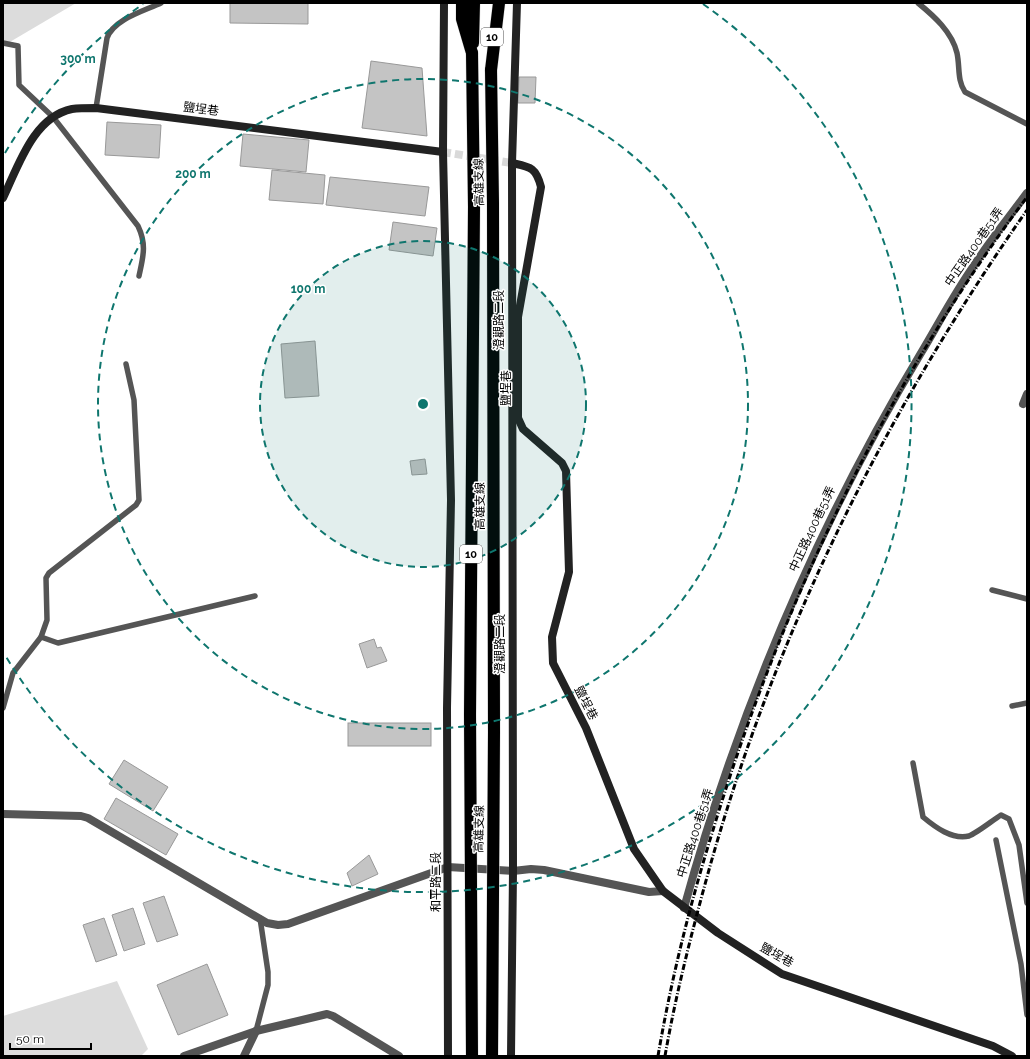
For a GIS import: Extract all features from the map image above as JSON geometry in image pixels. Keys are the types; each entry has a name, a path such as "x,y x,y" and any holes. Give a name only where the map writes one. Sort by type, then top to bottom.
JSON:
{"highway":[{"path":"462,3 462,19 472,53"},
{"name":"高雄支線","path":"472,1056 470,707 474,207 472,53 474,3"},
{"name":"高雄支線","path":"492,1056 494,724 493,211 491,70 493,3"},
{"path":"491,70 499,3"}],"street":[{"path":"443,152 444,3"},
{"name":"澄觀路二段","path":"513,871 512,163 517,3"},
{"name":"鹽埕巷","path":"3,198 34,136 43,124 53,116 71,109 96,108 443,152"},
{"name":"和平路二段","path":"443,152 451,500 447,708 448,1056"},
{"name":"鹽埕巷","path":"512,163 531,168 538,176 541,187 518,317 518,418 523,429 562,463 566,471 569,572 552,637 553,663 586,728 636,853 663,891 718,933 782,974 993,1046 1012,1056"},
{"name":"中正路400巷51弄","path":"684,908 744,722 793,598 847,484 901,386 974,265 1027,193"},
{"path":"1023,404 1027,394"},
{"path":"3,814 81,816 88,818 267,923 278,925 288,924 448,867 513,871 531,869 544,870 649,892 663,891"},
{"path":"511,1056 513,871"},
{"path":"184,1056 256,1031 327,1014 333,1016 399,1056"},
{"path":"244,1056 256,1031"}],"lane":[{"path":"96,108 107,38 110,30 116,25 161,3"},
{"path":"918,3 932,14 950,37 957,53 960,85 964,92 1027,124"},
{"path":"3,42 18,46 19,85 53,116 138,226 144,238 144,251 140,276"},
{"path":"3,708 13,673 41,637 46,620 46,578 49,573 136,505 139,500 134,400 126,364"},
{"path":"992,590 1027,599"},
{"path":"41,637 58,643 255,596"},
{"path":"1012,706 1027,703"},
{"path":"913,763 923,817 935,827 949,834 969,836 1001,815 1009,819 1018,845 1027,903"},
{"path":"996,840 1021,964 1027,1015"},
{"path":"256,1031 268,979 260,918"}],"shaded area":[{"path":"3,3 76,3 3,46"},
{"path":"117,981 148,1049 141,1056 3,1056 3,1016"}],"building":[{"path":"230,3 308,3 308,24 230,23"},
{"path":"371,61 422,68 427,136 362,128"},
{"path":"519,77 536,77 535,103 518,103"},
{"path":"107,122 161,125 159,158 105,155"},
{"path":"243,134 309,140 306,172 240,166"},
{"path":"272,170 325,175 323,204 269,200"},
{"path":"330,177 429,187 425,216 326,205"},
{"path":"393,222 437,228 433,256 389,250"},
{"path":"315,341 319,396 285,398 281,344"},
{"path":"425,459 427,474 412,475 410,461"},
{"path":"374,639 377,648 381,647 387,661 367,668 359,644"},
{"path":"348,723 431,723 431,746 348,746"},
{"path":"124,760 168,787 153,811 109,784"},
{"path":"116,798 178,834 166,855 104,819"},
{"path":"369,855 378,874 352,886 347,873"},
{"path":"164,896 178,935 157,942 143,903"},
{"path":"133,908 145,944 124,951 112,915"},
{"path":"104,918 117,955 96,962 83,925"},
{"path":"207,964 228,1015 178,1035 157,985"}],"tunnel":[{"path":"443,152 512,163"}],"railway":[{"path":"658,1056 682,942 713,830 740,746 771,663 805,580 843,500 884,421 928,344 976,269 1027,197"},
{"path":"665,1056 693,929 731,797 762,708 797,620 836,535 878,451 925,369 974,289 1027,210"}]}
